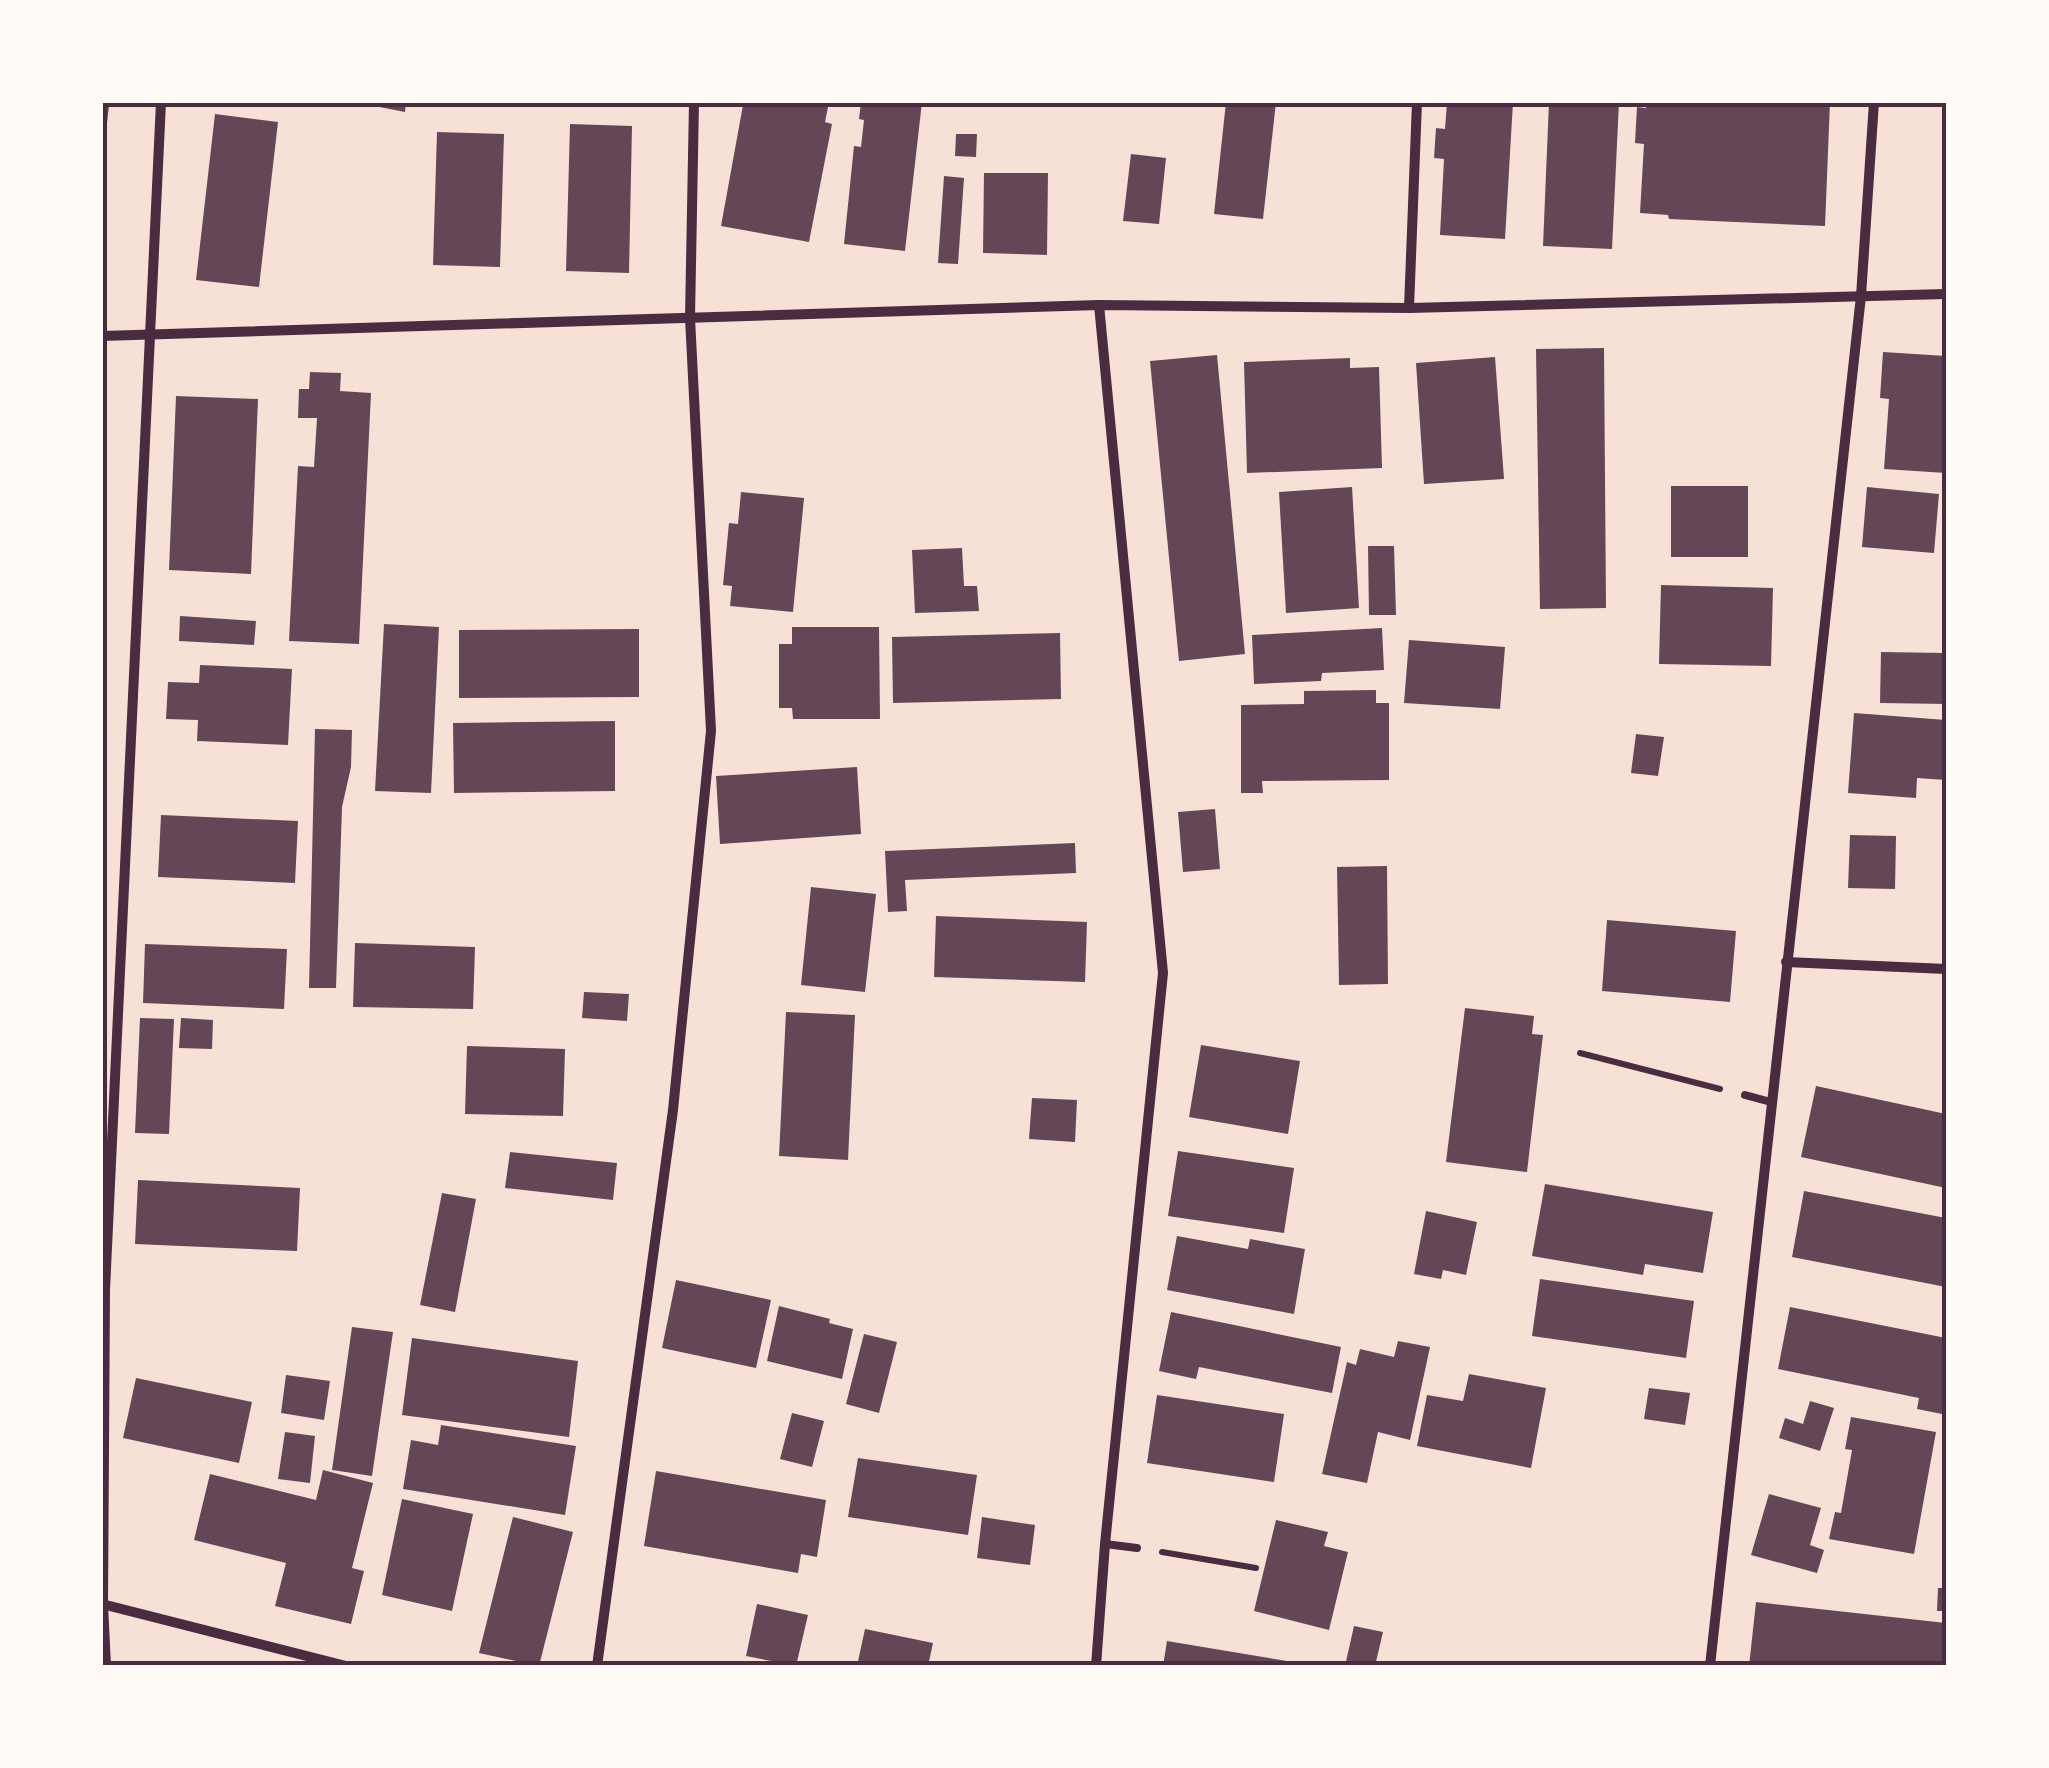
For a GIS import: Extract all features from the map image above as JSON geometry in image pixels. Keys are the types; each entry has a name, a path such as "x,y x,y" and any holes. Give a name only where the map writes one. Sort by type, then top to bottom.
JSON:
{"street":[{"path":"106,1666 106,1290 161,102"},
{"path":"597,1666 673,1110 711,730 690,318 694,102"},
{"path":"1409,308 1417,102"},
{"path":"1710,1666 1862,296 1874,102"},
{"path":"102,336 1099,305 1409,308 1946,294"},
{"path":"1096,1666 1163,973 1099,305"},
{"path":"1786,962 1946,969"},
{"path":"103,1604 346,1666"}],"lane":[{"path":"1745,1096 1771,1102"},
{"path":"1105,1544 1136,1548"}],"path":[{"path":"1580,1053 1745,1096"},
{"path":"1136,1548 1256,1568"}],"building":[{"path":"354,102 406,102 405,112"},
{"path":"760,102 829,102 825,122 832,124 809,242 721,226 743,105 760,107"},
{"path":"861,102 922,102 905,251 844,244 854,146 861,147"},
{"path":"1226,102 1276,102 1263,219 1214,214"},
{"path":"1447,102 1513,102 1505,239 1440,235 1444,159 1434,158 1436,128 1445,129"},
{"path":"1549,102 1619,102 1612,249 1543,246"},
{"path":"1646,102 1830,102 1825,226 1669,219 1668,215 1640,213 1644,144 1635,143 1637,107 1646,108"},
{"path":"102,105 109,106 105,140 102,140"},
{"path":"215,114 278,122 259,287 196,280"},
{"path":"570,124 632,126 629,273 566,271"},
{"path":"437,132 504,134 500,267 433,265"},
{"path":"956,134 977,134 976,157 955,156"},
{"path":"1131,154 1166,158 1159,224 1123,221"},
{"path":"984,173 1048,173 1047,255 983,253"},
{"path":"944,176 964,178 958,264 938,263"},
{"path":"1604,348 1606,608 1540,609 1536,349"},
{"path":"1883,352 1946,356 1946,473 1884,469 1889,399 1880,398"},
{"path":"1217,355 1245,654 1179,661 1150,361"},
{"path":"1495,357 1504,479 1424,484 1416,363"},
{"path":"1350,358 1350,368 1379,367 1382,468 1247,473 1244,362"},
{"path":"310,372 341,373 340,391 371,393 359,644 289,641 298,466 314,467 317,418 298,418 299,389 309,389"},
{"path":"176,396 258,399 251,574 169,570"},
{"path":"1671,486 1748,486 1748,557 1671,557"},
{"path":"1352,487 1359,608 1286,613 1279,492"},
{"path":"1867,487 1939,494 1934,553 1862,547"},
{"path":"741,492 804,498 793,612 730,606 732,586 723,585 729,523 738,524"},
{"path":"1368,546 1394,546 1396,615 1369,615"},
{"path":"962,548 964,586 977,586 979,611 915,613 912,550"},
{"path":"1661,585 1773,588 1771,666 1659,664"},
{"path":"180,616 256,621 254,645 179,641"},
{"path":"384,624 439,627 431,793 375,791"},
{"path":"792,627 879,627 880,719 793,719 792,708 779,708 779,644 792,644"},
{"path":"1382,628 1384,670 1322,673 1321,681 1254,684 1252,635"},
{"path":"639,629 639,697 459,698 459,630"},
{"path":"1060,633 1061,699 893,703 892,637"},
{"path":"1409,640 1505,647 1500,709 1404,703"},
{"path":"1881,652 1946,653 1946,704 1880,703"},
{"path":"200,665 292,669 288,745 197,741 198,720 166,719 168,682 199,683"},
{"path":"1376,690 1376,703 1389,703 1389,780 1262,781 1263,793 1241,793 1241,705 1304,704 1304,691"},
{"path":"1854,713 1946,720 1946,780 1917,778 1916,798 1848,793"},
{"path":"615,721 615,791 454,793 453,723"},
{"path":"315,729 352,730 351,767 342,807 336,988 309,988"},
{"path":"1636,734 1664,737 1658,776 1631,773"},
{"path":"857,767 861,834 720,844 716,776"},
{"path":"1215,809 1220,869 1183,872 1178,812"},
{"path":"161,815 298,821 295,883 158,877"},
{"path":"1850,835 1896,836 1895,889 1848,888"},
{"path":"1075,843 1076,873 905,880 907,911 888,912 885,851"},
{"path":"1387,866 1388,984 1339,985 1337,867"},
{"path":"811,887 876,894 865,992 801,985"},
{"path":"936,916 1087,922 1085,982 934,977"},
{"path":"1607,920 1736,931 1730,1002 1602,991"},
{"path":"355,943 475,947 473,1009 353,1007"},
{"path":"145,944 287,949 284,1009 143,1003"},
{"path":"584,992 629,994 627,1021 582,1018"},
{"path":"1465,1008 1534,1016 1532,1034 1543,1035 1527,1172 1446,1162"},
{"path":"786,1012 855,1015 848,1160 779,1156"},
{"path":"140,1018 174,1019 169,1134 135,1133"},
{"path":"181,1018 213,1020 212,1049 179,1048"},
{"path":"1201,1045 1300,1061 1288,1134 1189,1117"},
{"path":"467,1046 565,1049 563,1116 465,1114"},
{"path":"1816,1086 1946,1114 1946,1188 1801,1157"},
{"path":"1032,1098 1077,1100 1075,1142 1029,1139"},
{"path":"1178,1151 1294,1168 1284,1233 1168,1216"},
{"path":"510,1152 617,1163 613,1200 505,1188"},
{"path":"138,1180 300,1188 297,1251 135,1244"},
{"path":"1545,1184 1713,1212 1703,1273 1645,1264 1643,1275 1532,1256"},
{"path":"1804,1191 1946,1218 1946,1287 1792,1257"},
{"path":"442,1193 476,1199 455,1312 420,1305"},
{"path":"1426,1211 1477,1222 1466,1275 1443,1270 1441,1279 1414,1274"},
{"path":"1177,1236 1248,1249 1250,1239 1305,1249 1294,1314 1167,1290"},
{"path":"1540,1279 1694,1301 1686,1358 1532,1336"},
{"path":"676,1280 771,1300 756,1368 662,1348"},
{"path":"779,1306 853,1329 842,1379 767,1361"},
{"path":"1790,1307 1946,1338 1942,1414 1917,1409 1919,1398 1778,1369"},
{"path":"1171,1312 1341,1347 1332,1393 1199,1367 1196,1379 1159,1371"},
{"path":"352,1327 393,1332 372,1476 332,1470"},
{"path":"864,1334 897,1342 879,1413 846,1404"},
{"path":"412,1338 578,1361 569,1437 402,1415"},
{"path":"1398,1341 1430,1347 1410,1440 1378,1432 1367,1483 1322,1474 1347,1362 1356,1365 1360,1349 1394,1357"},
{"path":"1469,1374 1546,1388 1531,1468 1417,1446 1427,1395 1463,1401"},
{"path":"286,1375 330,1381 324,1420 281,1413"},
{"path":"136,1378 252,1402 239,1463 123,1438"},
{"path":"1649,1388 1690,1393 1685,1425 1644,1419"},
{"path":"1157,1395 1284,1414 1274,1482 1147,1463"},
{"path":"1810,1401 1834,1408 1820,1451 1779,1438 1785,1418 1803,1424"},
{"path":"792,1413 824,1421 812,1467 780,1459"},
{"path":"1851,1417 1936,1432 1914,1554 1829,1539 1835,1512 1841,1513 1852,1450 1845,1449"},
{"path":"441,1425 576,1446 565,1515 403,1489 411,1440 438,1445"},
{"path":"285,1432 315,1436 310,1483 278,1479"},
{"path":"858,1458 977,1475 968,1535 848,1517"},
{"path":"323,1470 373,1483 352,1568 364,1571 351,1624 275,1606 286,1563 194,1540 210,1474 316,1500"},
{"path":"656,1471 826,1500 817,1557 801,1554 798,1573 644,1546"},
{"path":"1769,1494 1821,1508 1810,1545 1824,1550 1817,1573 1751,1555"},
{"path":"402,1499 473,1514 452,1611 382,1595"},
{"path":"513,1517 573,1532 539,1666 479,1653"},
{"path":"982,1517 1035,1525 1030,1565 977,1558"},
{"path":"1276,1520 1328,1532 1324,1546 1348,1552 1329,1630 1254,1611"},
{"path":"1938,1588 1946,1588 1946,1611 1937,1611"},
{"path":"1756,1602 1946,1623 1944,1666 1749,1666"},
{"path":"757,1604 808,1615 796,1666 746,1656"},
{"path":"1354,1626 1383,1632 1375,1666 1345,1666"},
{"path":"865,1629 933,1643 928,1666 857,1666"},
{"path":"1167,1641 1299,1663 1299,1666 1163,1666"}]}
